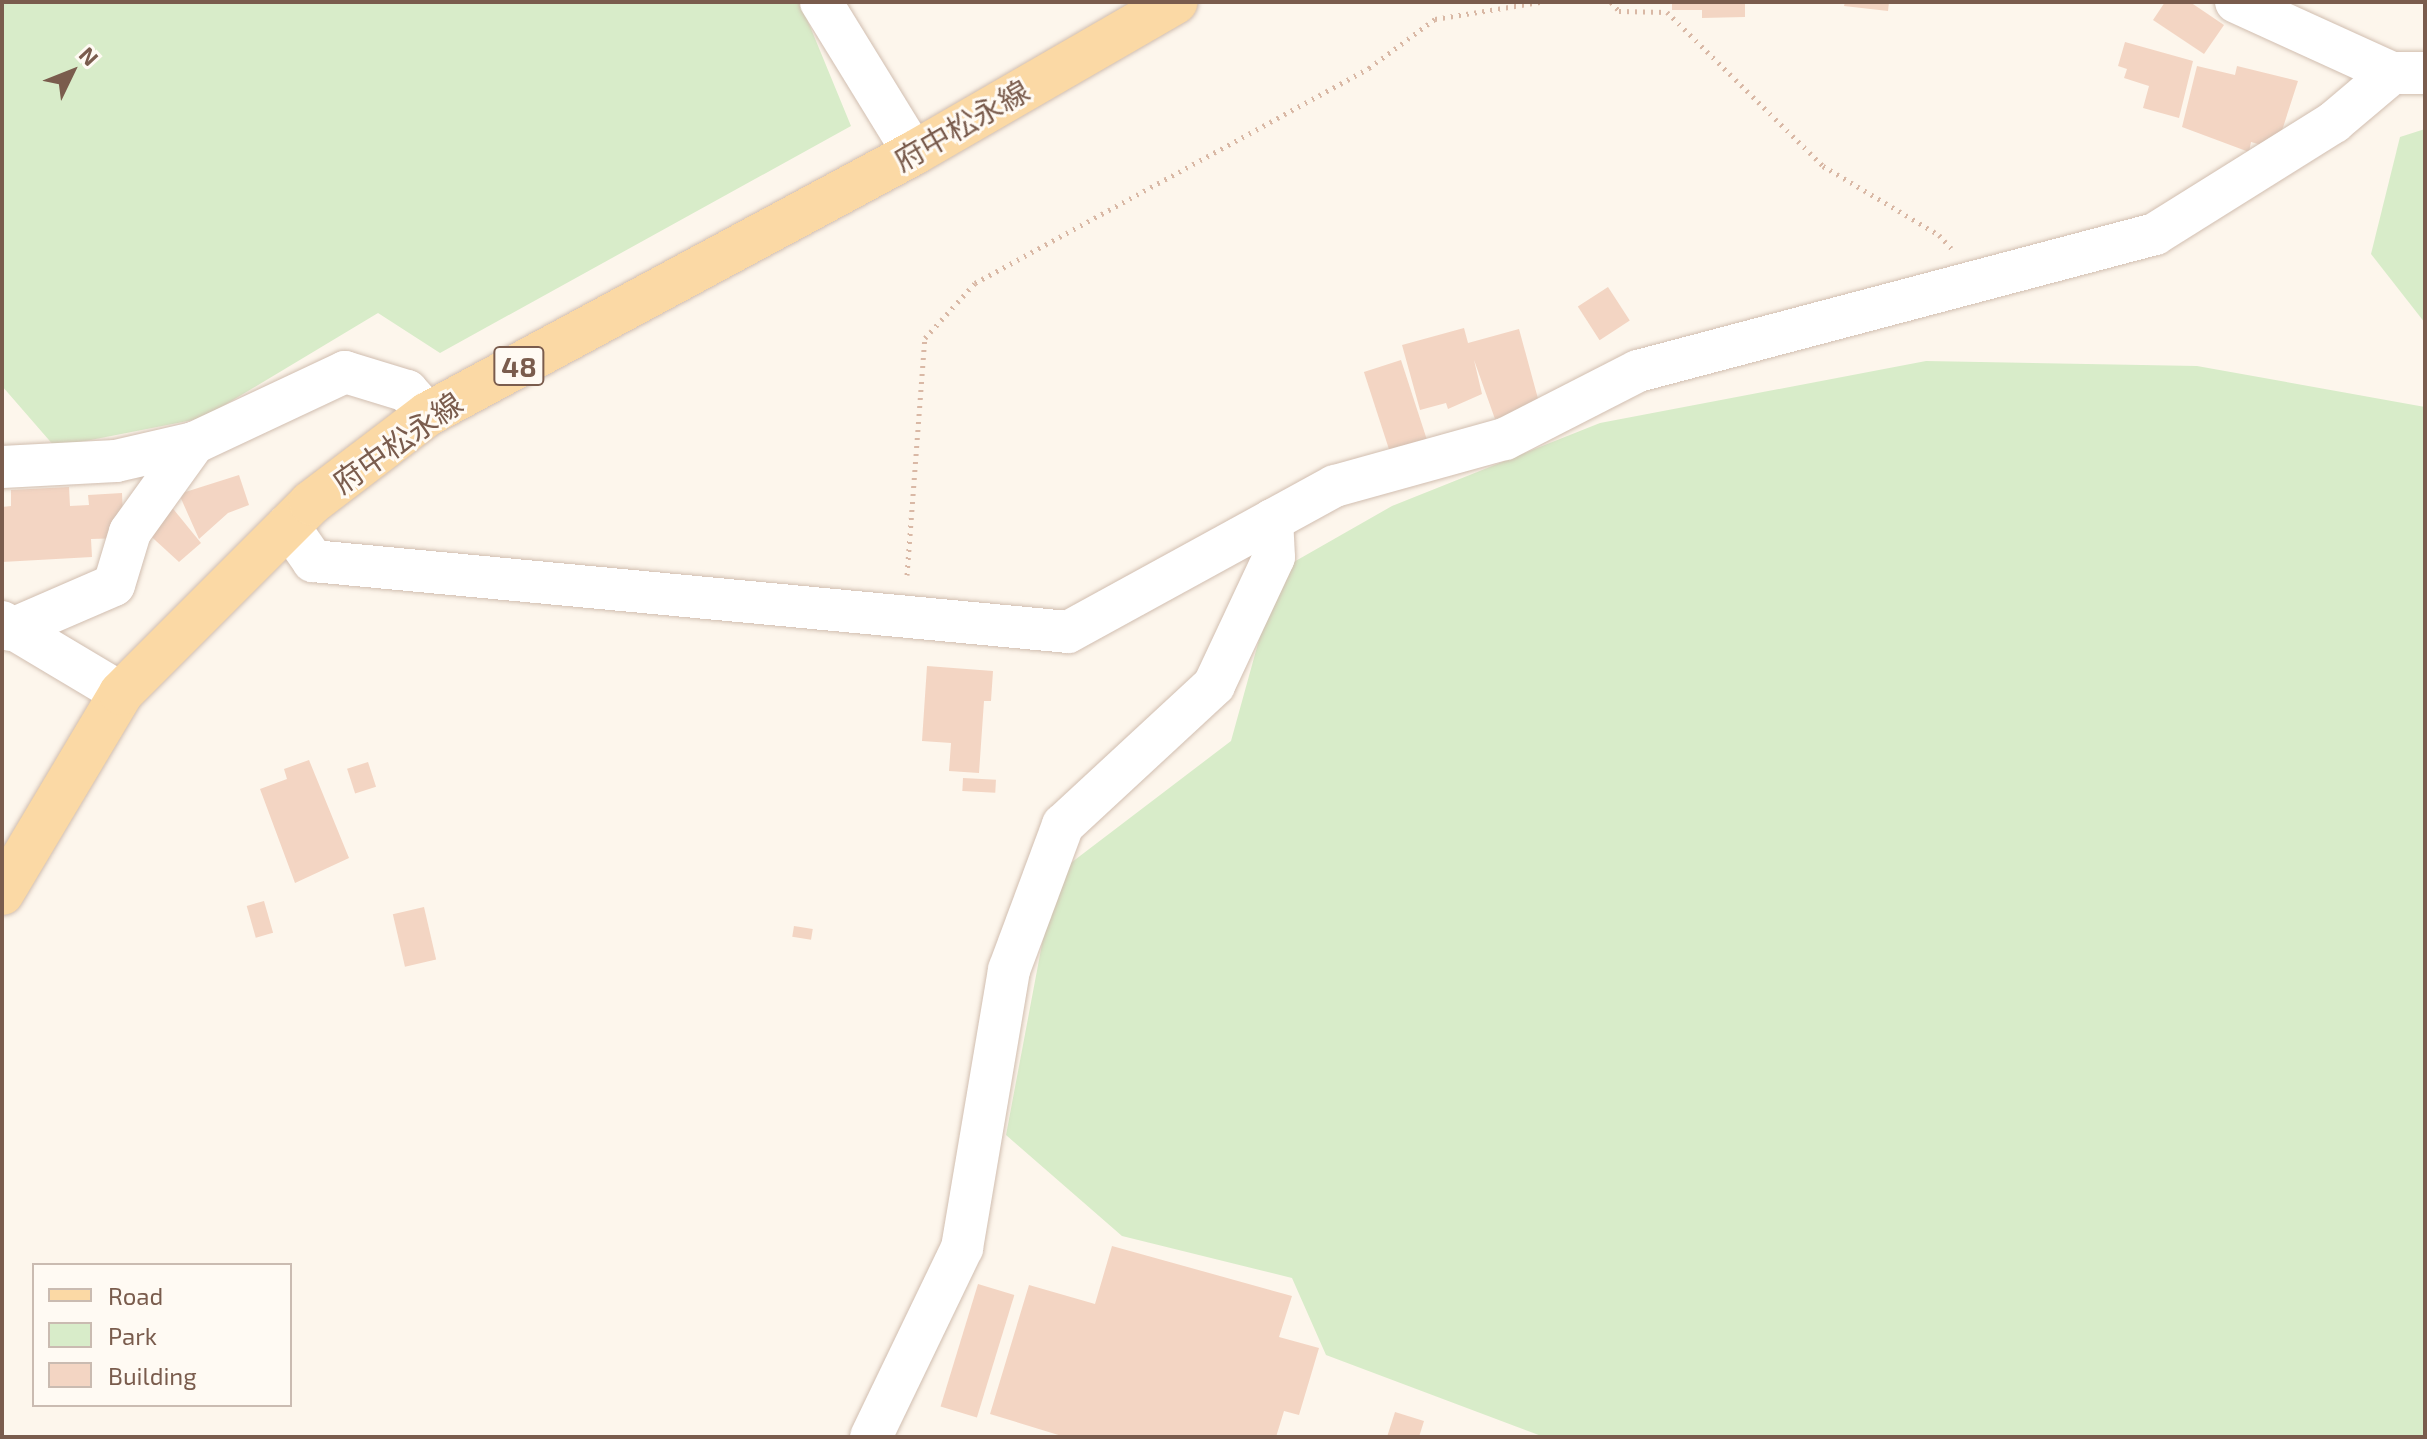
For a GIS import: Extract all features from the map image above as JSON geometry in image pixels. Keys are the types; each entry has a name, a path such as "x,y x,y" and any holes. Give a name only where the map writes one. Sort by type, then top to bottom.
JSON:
{"main road":[{"name":"府中松永線","path":"2,893 121,693 288,525 428,414 914,153 1176,2"}],"street":[{"path":"821,2 914,153"},
{"path":"2236,2 2408,73"},
{"path":"288,525 313,561 1068,632 1335,486 1505,439 1638,371 2155,234 2408,73"},
{"path":"2,467 116,461 194,443 345,372 407,391 428,414"},
{"path":"6,626 114,585 130,532 194,443"},
{"path":"871,1437 962,1248 1009,970 1063,825 1214,685 1274,557 1272,520"},
{"path":"6,626 121,693"}],"path":[{"path":"905,616 925,338 975,283 1369,68 1435,19 1540,2"},
{"path":"1611,2 1619,11 1667,12 1823,166 1939,235 1977,280"}],"green space":[{"path":"2,2 800,2 851,126 440,353 378,313 203,418 55,447 2,386"},
{"path":"2425,129 2425,323 2371,254 2400,137"},
{"path":"1926,361 2197,366 2425,407 2425,1437 1544,1437 1326,1355 1292,1278 1122,1236 1006,1135 1055,875 1231,741 1278,571 1392,506 1600,423"}],"building":[{"path":"1672,2 1745,2 1745,17 1702,18 1702,10 1672,10"},
{"path":"1845,2 1889,2 1888,11 1844,6"},
{"path":"2165,2 2190,2 2224,25 2204,54 2153,20"},
{"path":"2125,42 2193,61 2179,118 2143,108 2149,86 2124,78 2127,69 2118,66"},
{"path":"2197,66 2235,75 2237,66 2298,81 2276,149 2251,142 2249,152 2182,127"},
{"path":"1608,287 1630,321 1600,340 1578,307"},
{"path":"1464,328 1468,343 1519,329 1540,406 1495,419 1474,360 1482,394 1448,409 1446,403 1420,410 1402,345"},
{"path":"1401,360 1428,442 1390,454 1364,372"},
{"path":"239,475 249,505 228,513 199,539 179,494"},
{"path":"69,487 70,506 89,505 88,495 122,493 124,538 91,539 92,557 2,562 2,507 11,506 11,490"},
{"path":"170,505 201,543 179,562 143,529"},
{"path":"927,666 993,671 991,701 984,701 979,773 949,771 951,743 922,741"},
{"path":"309,760 349,858 295,883 260,789 287,779 284,769"},
{"path":"368,762 376,787 355,794 347,769"},
{"path":"963,778 996,780 995,793 962,791"},
{"path":"264,901 273,933 256,938 247,906"},
{"path":"424,907 436,960 405,967 393,914"},
{"path":"794,926 813,929 811,940 792,937"},
{"path":"1112,1246 1292,1296 1279,1337 1319,1348 1299,1415 1284,1411 1276,1437 1065,1437 990,1414 1029,1285 1095,1304"},
{"path":"978,1284 1014,1295 977,1418 941,1406"},
{"path":"1395,1412 1424,1421 1419,1437 1387,1437"}]}
